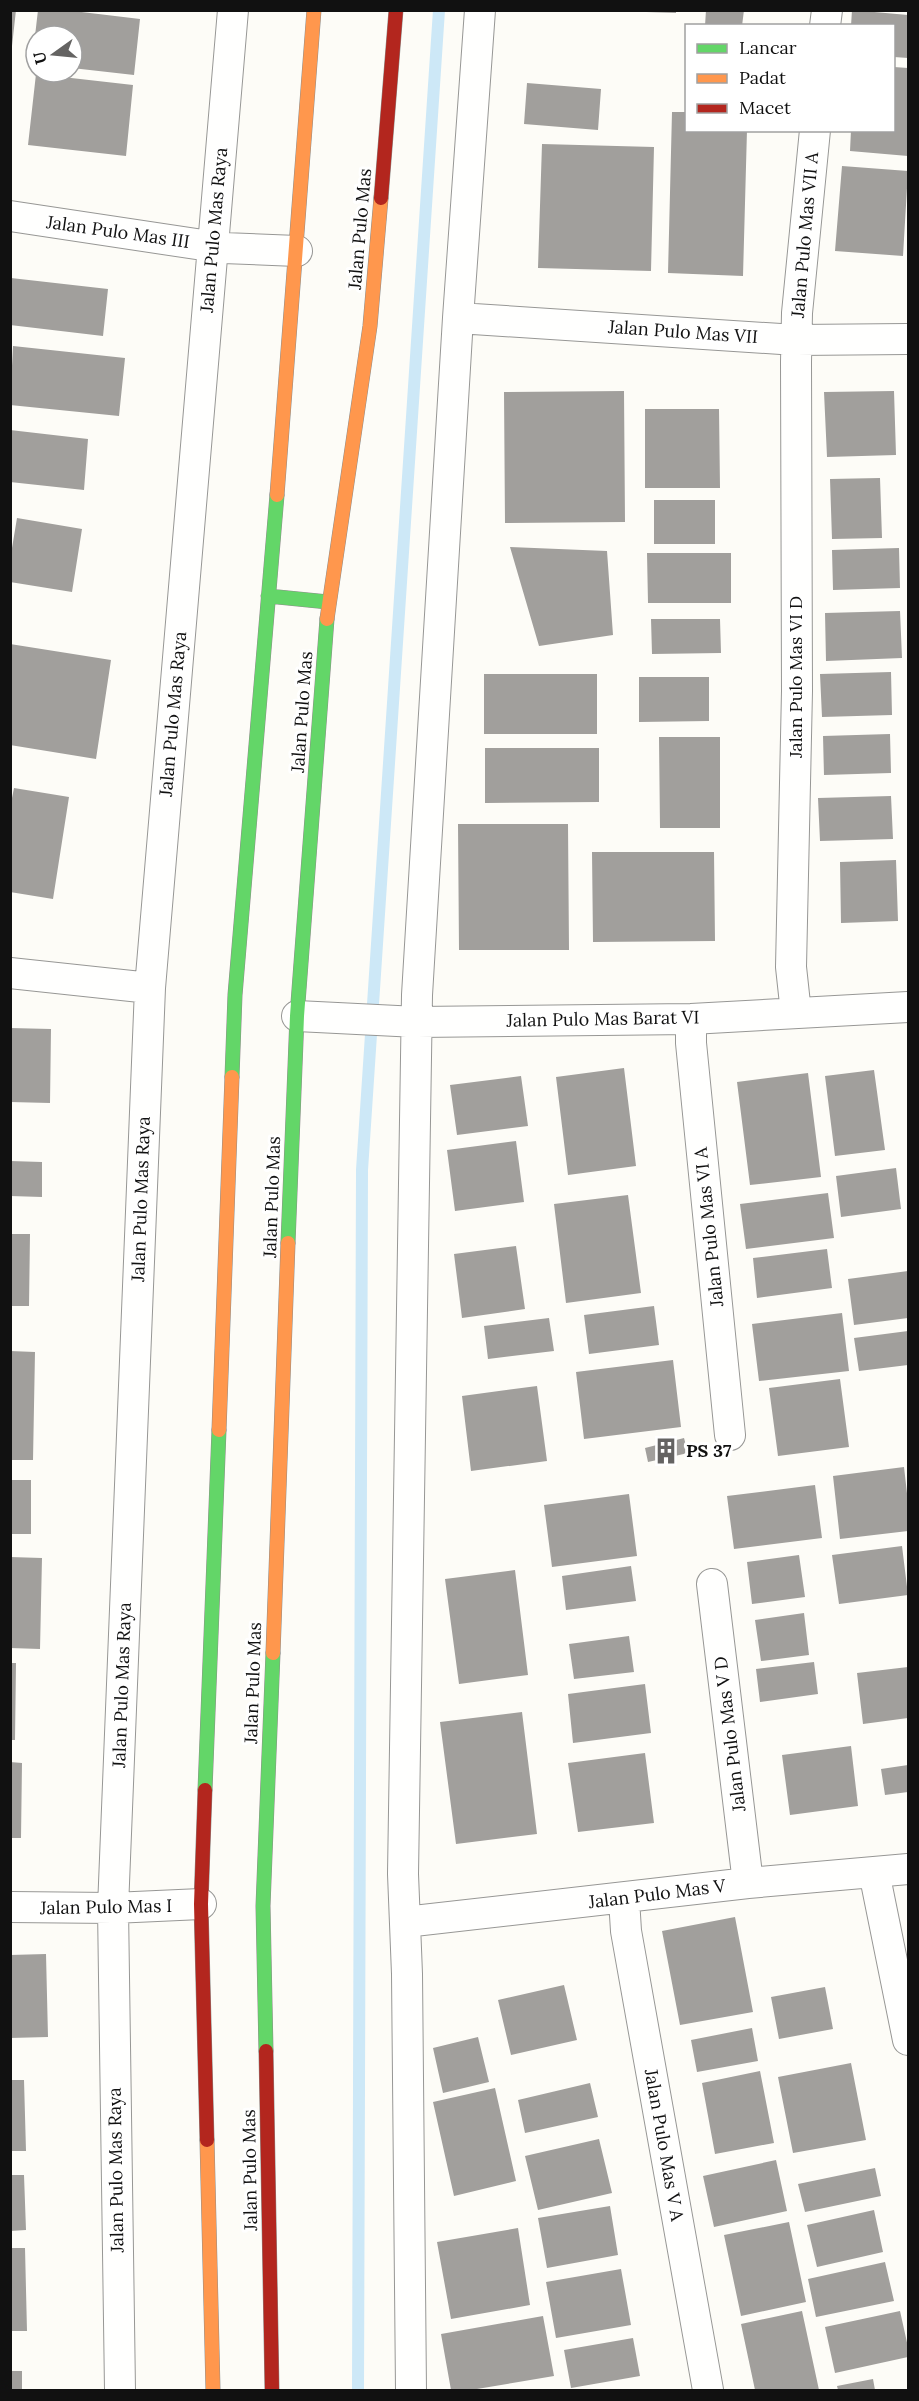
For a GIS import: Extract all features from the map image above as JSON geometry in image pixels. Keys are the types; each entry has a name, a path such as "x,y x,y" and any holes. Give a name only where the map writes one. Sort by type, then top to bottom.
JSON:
{"street":[{"name":"Jalan Pulo Mas Raya","path":"120,2391 118,1908 150,988 221,247 233,10"},
{"path":"213,2391 195,1905 235,995 268,596 286,251 314,10"},
{"name":"Jalan Pulo Mas","path":"272,2391 263,1906 328,602 370,326 396,10"},
{"path":"411,2391 404,1826 404,1021 480,10"},
{"name":"Jalan Pulo Mas VII A","path":"796,340 815,132"},
{"name":"Jalan Pulo Mas III","path":"10,216 221,247 286,251"},
{"name":"Jalan Pulo Mas VII","path":"458,318 796,340 909,339"},
{"name":"Jalan Pulo Mas VI D","path":"796,340 797,690 791,967 796,1013"},
{"path":"268,596 328,602"},
{"path":"10,973 150,988"},
{"name":"Jalan Pulo Mas Barat VI","path":"309,1016 404,1021 691,1019 909,1007"},
{"name":"Jalan Pulo Mas VI A","path":"691,1019 691,1043 730,1435"},
{"name":"Jalan Pulo Mas V D","path":"712,1584 748,1883"},
{"name":"Jalan Pulo Mas V","path":"405,1922 624,1899 748,1883 909,1869"},
{"path":"874,1872 909,2040"},
{"name":"Jalan Pulo Mas V A","path":"624,1899 626,1931 708,2391"},
{"name":"Jalan Pulo Mas I","path":"10,1907 118,1908 195,1905"}],"building":[{"path":"10,10 16,10 12,46 10,46"},
{"path":"38,10 65,10 140,19 134,75 84,69 84,24 36,24"},
{"path":"646,10 676,10 676,13 646,12"},
{"path":"706,10 744,10 742,24 705,24"},
{"path":"852,10 908,15 908,58 895,57 895,24 851,24"},
{"path":"895,67 908,68 908,156 850,151 851,132 895,132"},
{"path":"84,79 133,85 126,156 28,145 35,84 84,84"},
{"path":"527,83 601,89 598,130 524,124"},
{"path":"672,112 685,112 685,132 747,132 743,276 668,273"},
{"path":"542,144 654,147 651,271 538,268"},
{"path":"842,166 908,171 903,256 835,251"},
{"path":"11,278 108,289 103,336 10,325"},
{"path":"13,346 125,358 119,416 10,405"},
{"path":"624,391 625,522 505,523 504,392"},
{"path":"894,391 896,455 827,457 824,392"},
{"path":"645,409 719,409 720,488 645,488"},
{"path":"10,430 88,439 84,490 10,482"},
{"path":"880,478 882,538 832,539 830,479"},
{"path":"654,500 715,500 715,544 654,544"},
{"path":"17,518 82,529 72,592 10,582 10,560"},
{"path":"510,547 607,551 613,635 539,646"},
{"path":"899,548 900,588 833,590 832,550"},
{"path":"647,553 731,553 731,603 648,603"},
{"path":"900,611 902,658 826,661 825,613"},
{"path":"651,619 720,619 721,653 652,654"},
{"path":"10,644 111,660 96,759 10,745"},
{"path":"891,672 892,715 822,717 820,674"},
{"path":"484,674 597,674 597,734 484,734"},
{"path":"639,677 709,677 709,721 639,722"},
{"path":"890,734 891,773 824,775 823,736"},
{"path":"659,737 720,737 720,828 660,828"},
{"path":"485,748 599,748 599,802 485,803"},
{"path":"14,788 69,797 53,899 10,892 10,808"},
{"path":"891,796 893,839 820,841 818,798"},
{"path":"458,824 568,824 569,950 459,950"},
{"path":"592,852 714,852 715,941 593,942"},
{"path":"896,860 898,921 841,923 840,862"},
{"path":"10,1028 51,1029 50,1103 10,1102"},
{"path":"624,1068 636,1166 568,1175 556,1077"},
{"path":"874,1070 885,1150 835,1156 825,1076"},
{"path":"808,1073 821,1177 750,1185 737,1082"},
{"path":"521,1076 528,1126 457,1135 450,1085"},
{"path":"516,1141 524,1202 455,1211 447,1150"},
{"path":"10,1161 42,1162 42,1197 10,1196"},
{"path":"896,1168 901,1209 841,1217 836,1176"},
{"path":"828,1193 834,1238 746,1249 740,1204"},
{"path":"628,1195 641,1293 566,1303 554,1204"},
{"path":"10,1234 30,1234 29,1306 10,1306"},
{"path":"516,1246 525,1309 462,1318 454,1254"},
{"path":"827,1249 832,1288 757,1298 753,1258"},
{"path":"908,1271 908,1318 854,1325 848,1279"},
{"path":"654,1306 659,1345 589,1354 584,1315"},
{"path":"842,1313 849,1371 759,1381 752,1324"},
{"path":"549,1318 554,1351 488,1359 484,1326"},
{"path":"908,1331 908,1365 859,1371 854,1338"},
{"path":"10,1351 35,1352 33,1460 10,1460"},
{"path":"673,1360 681,1427 584,1439 576,1372"},
{"path":"840,1379 849,1447 778,1456 769,1388"},
{"path":"537,1386 547,1461 471,1471 462,1396"},
{"name":"PS 37","path":"684,1438 688,1453 648,1462 645,1448"},
{"path":"904,1467 908,1502 908,1531 840,1539 833,1476"},
{"path":"10,1480 31,1480 31,1534 10,1534"},
{"path":"815,1485 822,1538 734,1549 727,1496"},
{"path":"629,1494 637,1556 552,1567 544,1505"},
{"path":"902,1546 908,1595 839,1604 832,1555"},
{"path":"799,1555 805,1597 752,1604 747,1562"},
{"path":"10,1557 42,1558 40,1649 10,1648"},
{"path":"631,1566 636,1601 566,1610 562,1576"},
{"path":"515,1570 528,1675 459,1684 445,1579"},
{"path":"804,1613 809,1655 761,1661 755,1620"},
{"path":"629,1636 634,1672 574,1679 569,1644"},
{"path":"814,1662 818,1694 760,1702 756,1669"},
{"path":"10,1663 16,1663 15,1740 10,1740"},
{"path":"908,1667 908,1718 863,1724 857,1673"},
{"path":"645,1684 651,1733 573,1743 568,1694"},
{"path":"522,1712 537,1834 456,1844 440,1722"},
{"path":"851,1746 858,1806 790,1815 782,1755"},
{"path":"645,1753 654,1823 578,1832 568,1763"},
{"path":"10,1762 22,1763 21,1838 10,1838"},
{"path":"908,1765 908,1792 885,1795 881,1769"},
{"path":"735,1917 753,2012 680,2025 662,1931"},
{"path":"46,1954 48,2037 10,2038 10,1955"},
{"path":"564,1985 577,2040 511,2055 498,2000"},
{"path":"825,1987 833,2029 779,2039 771,1997"},
{"path":"752,2028 758,2061 697,2072 691,2040"},
{"path":"478,2037 489,2082 443,2093 433,2048"},
{"path":"851,2063 866,2140 793,2153 778,2077"},
{"path":"760,2071 774,2143 715,2154 702,2083"},
{"path":"10,2080 24,2080 26,2151 10,2151"},
{"path":"590,2083 598,2117 525,2133 518,2100"},
{"path":"495,2088 516,2181 454,2196 433,2102"},
{"path":"599,2139 612,2193 538,2210 525,2156"},
{"path":"776,2160 787,2211 714,2227 703,2176"},
{"path":"875,2168 881,2196 805,2212 798,2184"},
{"path":"10,2175 24,2175 26,2230 10,2231"},
{"path":"610,2206 618,2255 547,2268 538,2218"},
{"path":"874,2210 883,2252 817,2267 807,2225"},
{"path":"789,2222 806,2302 741,2316 724,2235"},
{"path":"518,2228 530,2305 451,2319 437,2242"},
{"path":"10,2248 25,2248 27,2331 10,2331"},
{"path":"885,2262 894,2301 816,2317 808,2279"},
{"path":"621,2269 631,2325 556,2338 546,2282"},
{"path":"802,2311 819,2390 755,2390 741,2324"},
{"path":"900,2311 908,2357 835,2373 825,2327"},
{"path":"543,2316 554,2376 471,2390 451,2390 441,2334"},
{"path":"633,2338 640,2376 571,2388 564,2350"},
{"path":"10,2371 22,2371 22,2390 10,2390"},
{"path":"873,2379 875,2390 838,2390 837,2386"}],"waterway":[{"path":"358,2390 362,1170 439,10"}],"traffic: fast":[{"path":"232,1077 235,995 277,495"},
{"path":"268,596 328,602"},
{"path":"288,1243 297,1016 327,619"},
{"path":"205,1790 219,1430"},
{"path":"266,2051 263,1906 273,1653"}],"traffic: slow":[{"path":"277,495 314,10"},
{"path":"327,619 370,326 381,198"},
{"path":"219,1430 232,1077"},
{"path":"273,1653 288,1243"},
{"path":"207,2140 213,2390"}],"traffic: jam":[{"path":"381,198 396,10"},
{"path":"205,1790 201,1904 207,2140"},
{"path":"266,2051 272,2390"}],"place":[{"name":"PS 37","path":"666,1451"}]}
